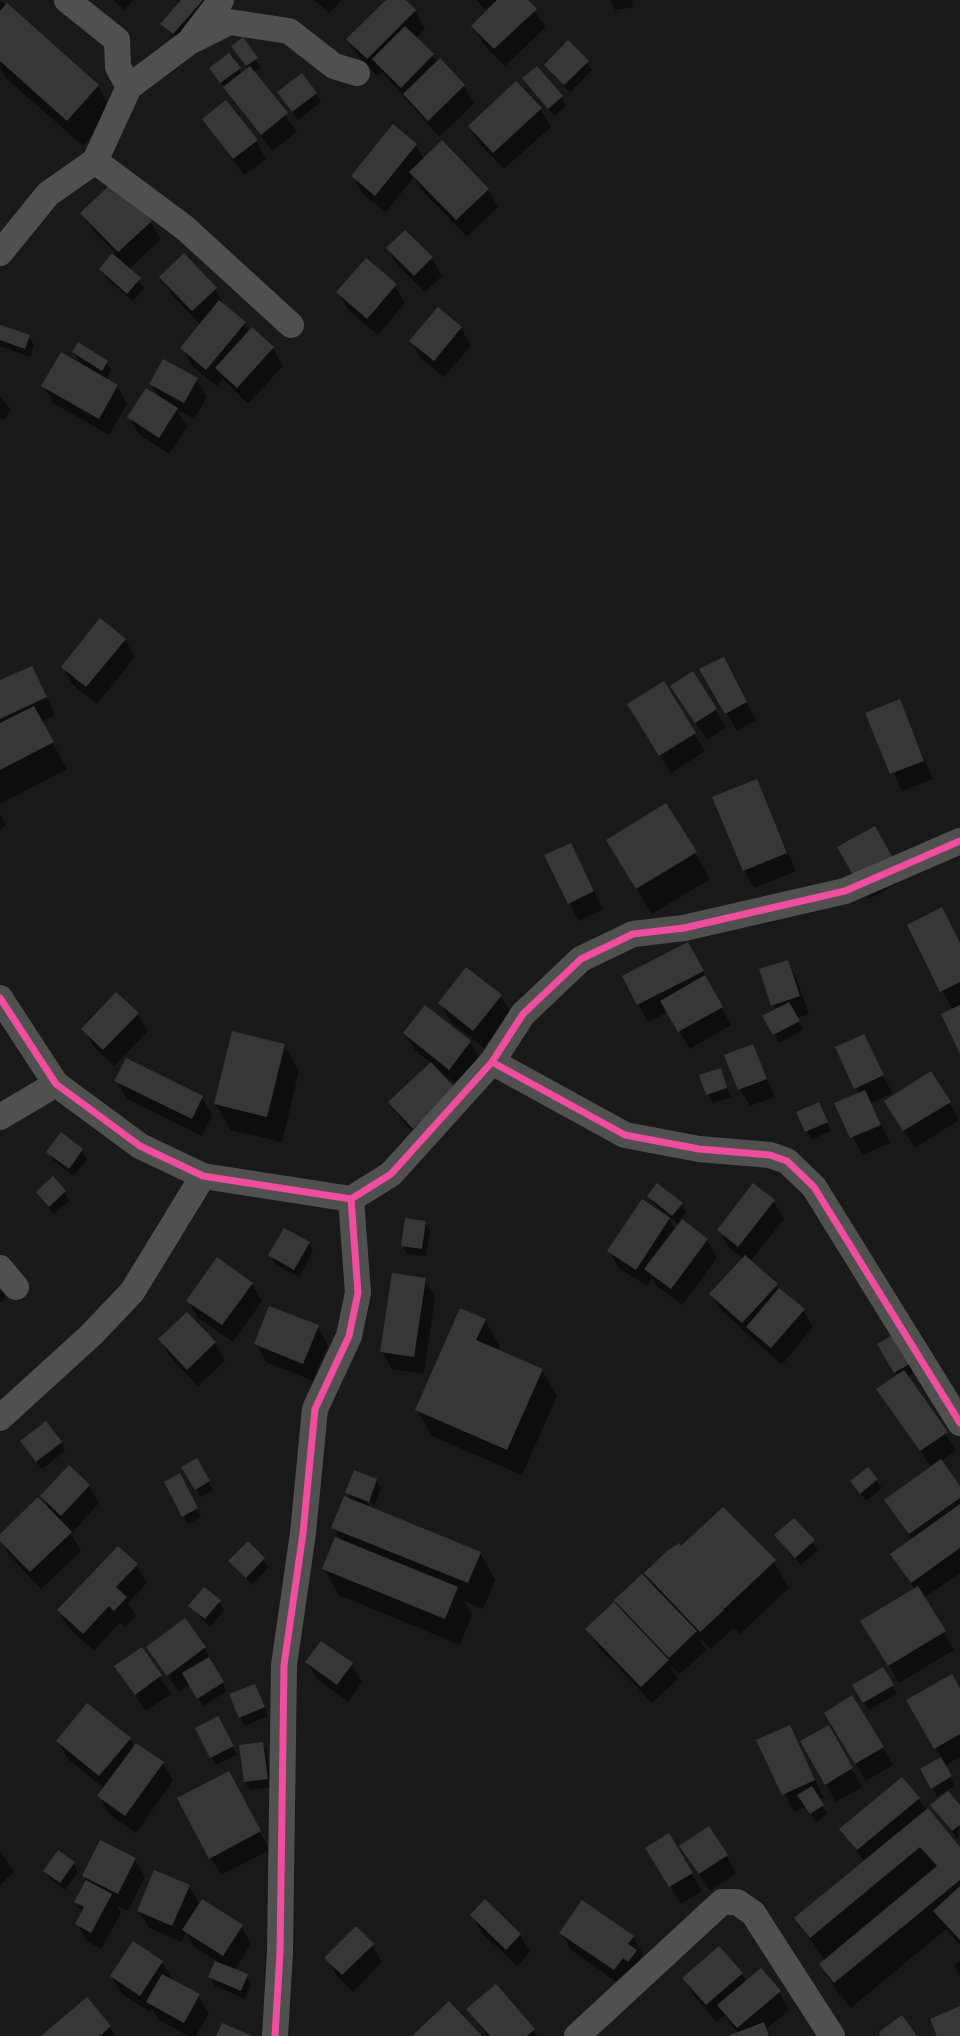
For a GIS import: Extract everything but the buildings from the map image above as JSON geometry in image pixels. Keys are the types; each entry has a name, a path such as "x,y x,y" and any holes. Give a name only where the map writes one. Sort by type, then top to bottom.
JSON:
{"street":[{"path":"67,0 117,40 118,67 129,87"},
{"path":"189,43 221,0"},
{"path":"0,253 48,194 95,161 129,87 189,43 229,22 289,31 334,66 357,73"},
{"path":"95,161 185,228 291,325"},
{"path":"0,998 55,1084 140,1146 203,1176 351,1199 391,1174 492,1062 523,1014 581,959 632,934 684,928 845,891 960,841"},
{"path":"492,1062 625,1135 699,1149 770,1155 787,1161 814,1187 957,1411"},
{"path":"0,1117 55,1084"},
{"path":"0,1418 91,1335 132,1292 203,1176"},
{"path":"275,2036 280,1952 284,1665 303,1533 315,1409 349,1336 358,1293 351,1199"},
{"path":"577,2036 722,1902 737,1902 753,1913 832,2036"}],"cycle path":[{"path":"0,998 56,1084 140,1146 203,1176 351,1199 391,1174 492,1062 523,1014 581,959 633,934 684,928 845,891 960,841"},
{"path":"492,1062 625,1135 699,1149 770,1155 787,1161 814,1187 960,1423"},
{"path":"275,2036 280,1952 284,1665 303,1533 315,1409 349,1336 358,1293 351,1199"}]}
